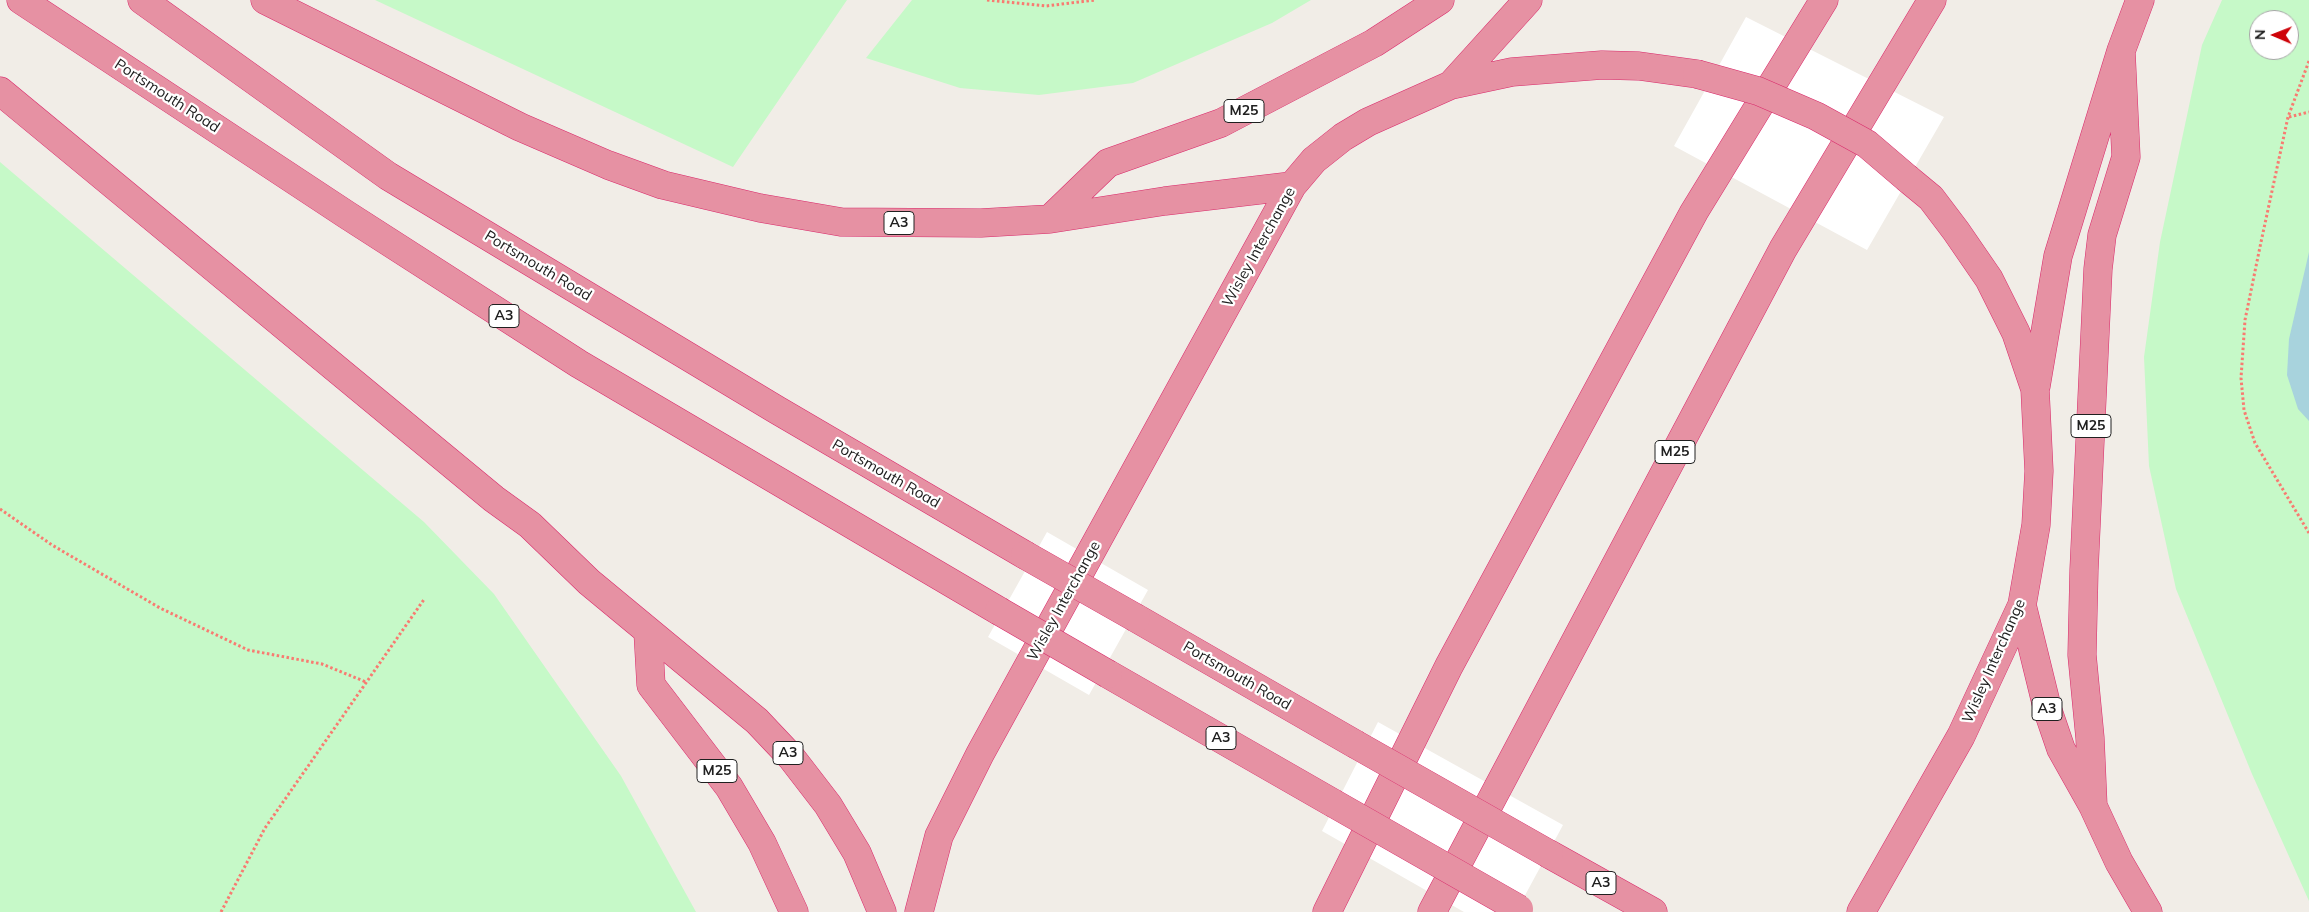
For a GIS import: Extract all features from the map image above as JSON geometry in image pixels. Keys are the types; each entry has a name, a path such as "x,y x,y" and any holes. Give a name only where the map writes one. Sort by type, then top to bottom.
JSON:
{"highway":[{"name":"Portsmouth Road","path":"21,0 347,216 578,364 999,611 1522,910"},
{"name":"Portsmouth Road","path":"142,0 388,176 777,410 1025,555 1652,912"},
{"name":"A3","path":"264,0 520,127 608,165 663,185 760,208 842,222 928,224 1050,219 1165,201 1292,186"},
{"name":"M25","path":"1050,219 1108,163 1221,123 1374,43 1440,0"},
{"path":"1451,85 1528,0"},
{"path":"1327,912 1448,666 1694,212 1824,0"},
{"name":"M25","path":"1432,912 1783,249 1932,0"},
{"name":"M25","path":"2093,806 2090,738 2082,655 2084,570 2098,269 2102,235 2126,158 2121,50 2140,0"},
{"path":"2035,389 2058,256 2121,50"},
{"name":"Wisley Interchange","path":"919,912 939,836 980,754 1292,186 1314,160 1343,137 1368,122 1451,85 1512,72 1602,66 1639,66 1697,74 1758,91 1816,116 1867,144 1931,198 1989,279 2016,333 2035,389 2039,471 2036,525 2022,604 1961,736 1861,912"},
{"name":"A3","path":"0,91 494,499 530,525 589,582 757,720 792,758 828,805 856,853 882,912"},
{"name":"A3","path":"2022,604 2048,711 2061,750 2093,806 2119,862 2148,912"},
{"name":"M25","path":"648,632 651,684 730,787 762,843 794,912"}],"path":[{"path":"987,0 1046,6 1094,0"},
{"path":"2309,61 2288,117 2245,320 2241,392 2244,410 2255,443 2309,533"},
{"path":"2288,117 2309,112"},
{"path":"0,509 52,545 160,608 248,650 322,664 366,682"},
{"path":"221,912 265,828 425,598"}],"green space":[{"path":"375,0 847,0 733,167"},
{"path":"912,0 1311,0 1272,23 1133,83 1039,95 960,88 866,58"},
{"path":"2222,0 2309,0 2309,901 2252,774 2176,589 2149,466 2144,357 2160,242 2202,45"},
{"path":"0,162 424,522 494,594 621,776 696,912 0,912"}],"water":[{"path":"2309,252 2309,421 2298,409 2287,375 2289,339"}],"pier":[{"path":"1746,17 1944,117 1867,250 1674,146"},
{"path":"1047,532 1148,590 1089,695 988,637"},
{"path":"1378,722 1563,825 1516,912 1464,912 1322,831"}]}
